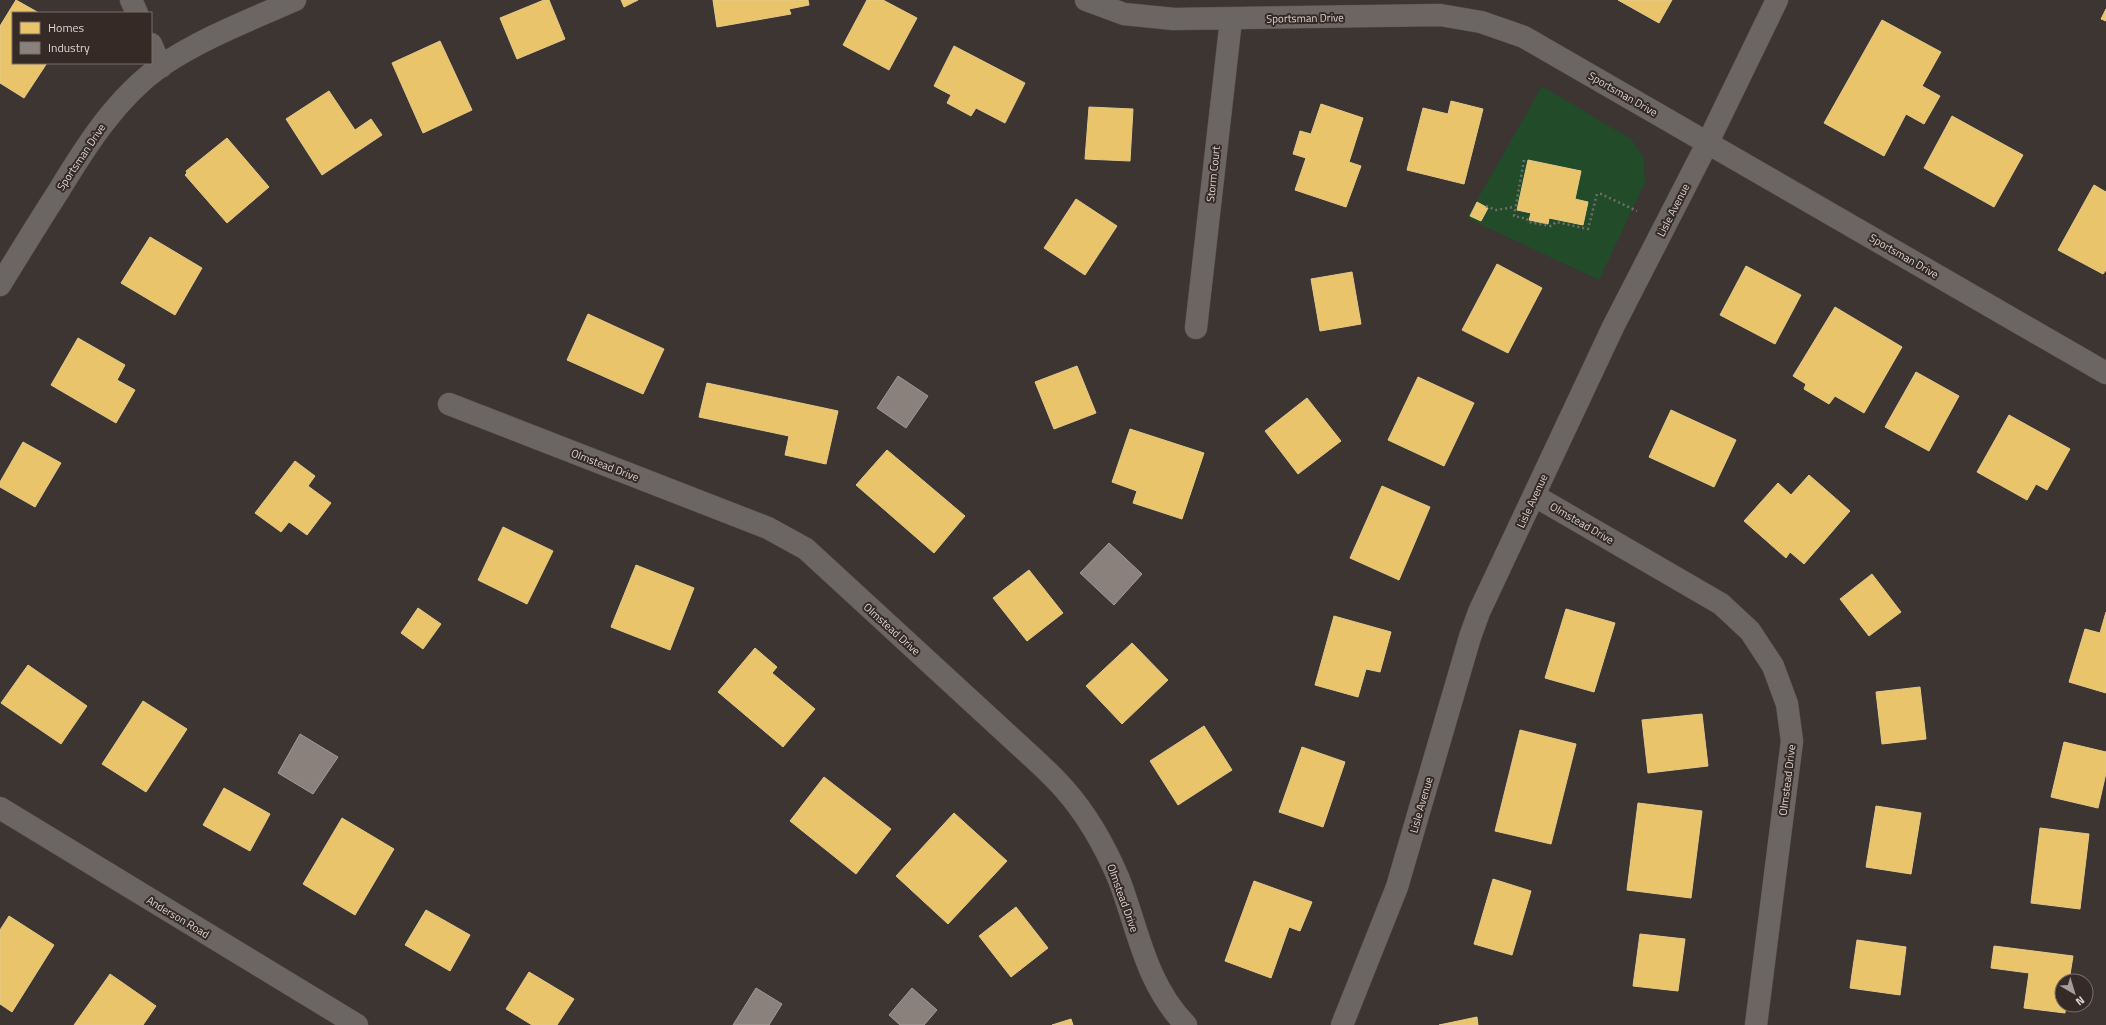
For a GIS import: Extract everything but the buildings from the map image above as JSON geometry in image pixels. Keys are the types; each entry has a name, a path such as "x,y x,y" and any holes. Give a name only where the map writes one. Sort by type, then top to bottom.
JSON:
{"street":[{"path":"131,0 137,12"},
{"name":"Sportsman Drive","path":"0,285 90,140 112,113 136,88 161,66 215,36 295,0"},
{"name":"Sportsman Drive","path":"1086,0 1124,14 1174,19 1230,20 1440,15 1481,22 1524,36 2106,373"},
{"name":"Lisle Avenue","path":"1342,1025 1398,887 1470,637 1479,612 1535,496 1613,327 1708,142 1777,0"},
{"name":"Storm Court","path":"1196,328 1230,20"},
{"path":"152,46 161,66"},
{"name":"Olmstead Drive","path":"449,404 768,528 806,549 1031,756 1066,791 1094,830 1118,876 1141,950 1159,988 1186,1025"},
{"name":"Olmstead Drive","path":"1535,496 1721,604 1750,631 1773,666 1787,704 1792,741 1756,1025"},
{"name":"Anderson Road","path":"0,808 357,1025"}],"path":[{"path":"1524,160 1520,187 1514,207 1514,216 1526,219 1528,222 1551,226 1556,222 1580,226 1588,229 1597,194 1601,194 1637,211"},
{"path":"1486,206 1496,210 1514,207"}],"green space":[{"path":"1542,86 1631,139 1644,158 1645,183 1599,280 1467,218"}]}
